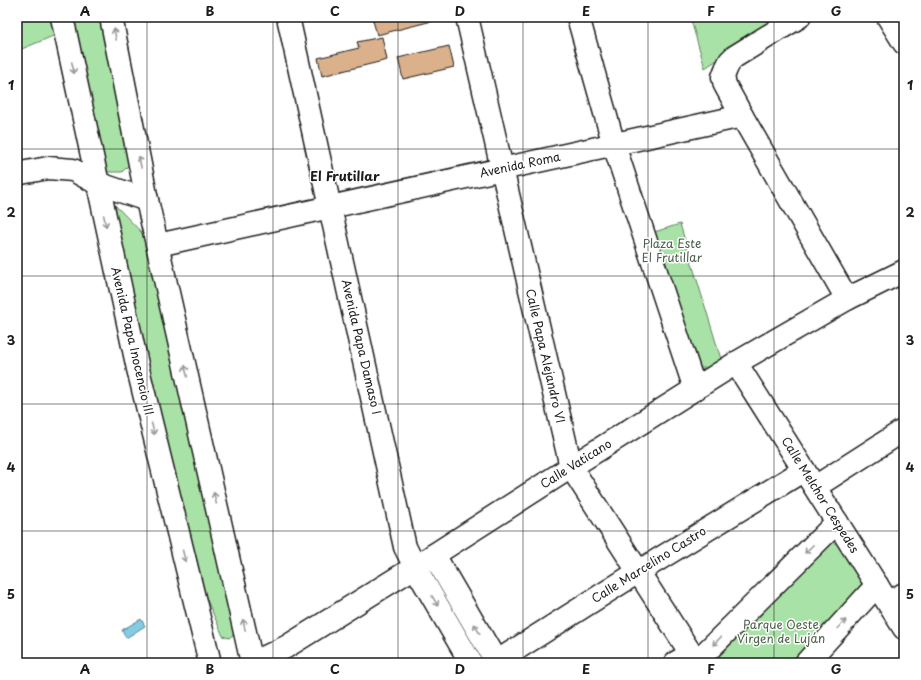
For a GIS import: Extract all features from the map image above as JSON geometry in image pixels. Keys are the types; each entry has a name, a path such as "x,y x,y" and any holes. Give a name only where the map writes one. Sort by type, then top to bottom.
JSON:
{"street":[{"name":"Avenida Papa Inocencio III","path":"62,17 96,183 138,369 210,663"},
{"path":"111,17 147,200 252,663"},
{"name":"Avenida Papa Damaso I","path":"288,17 405,547 415,567 472,663"},
{"name":"Calle Papa Alejandro VI","path":"467,17 570,466 638,572 690,660"},
{"path":"578,17 614,145 695,389"},
{"path":"799,17 730,61 723,78 725,85 742,116 847,299"},
{"path":"888,17 904,43"},
{"name":"Avenida Roma","path":"158,245 742,116"},
{"path":"17,175 48,168 72,170 96,183 147,200"},
{"name":"Calle Vaticano","path":"252,663 291,655 415,567 570,466 736,363 847,299 904,271"},
{"name":"Calle Melchor Cespedes","path":"736,363 877,585 896,599 904,628"},
{"name":"Calle Marcelino Castro","path":"496,662 638,572 809,478 904,430"},
{"path":"690,660 837,522"},
{"path":"434,555 496,662"},
{"path":"806,663 877,585"}],"green space":[{"path":"17,17 54,17 58,34 17,51"},
{"path":"72,17 101,17 129,157 129,165 122,172 107,172"},
{"path":"690,17 783,17 705,68"},
{"path":"115,205 145,236 234,634 229,638 223,636 203,591 109,208"},
{"name":"Plaza Este El Frutillar","path":"680,224 721,359 708,368 699,368 651,233"},
{"name":"Parque Oeste Virgen de Luján","path":"832,541 837,541 863,584 861,589 794,663 711,663"}],"water":[{"path":"141,619 145,626 126,638 122,630"}],"building":[{"path":"372,17 443,17 444,18 377,35"},
{"path":"382,37 387,60 322,76 318,58 359,48 357,42"},
{"path":"449,46 454,67 403,79 398,58"}],"district":[{"name":"El Frutillar","path":"345,176"}]}
